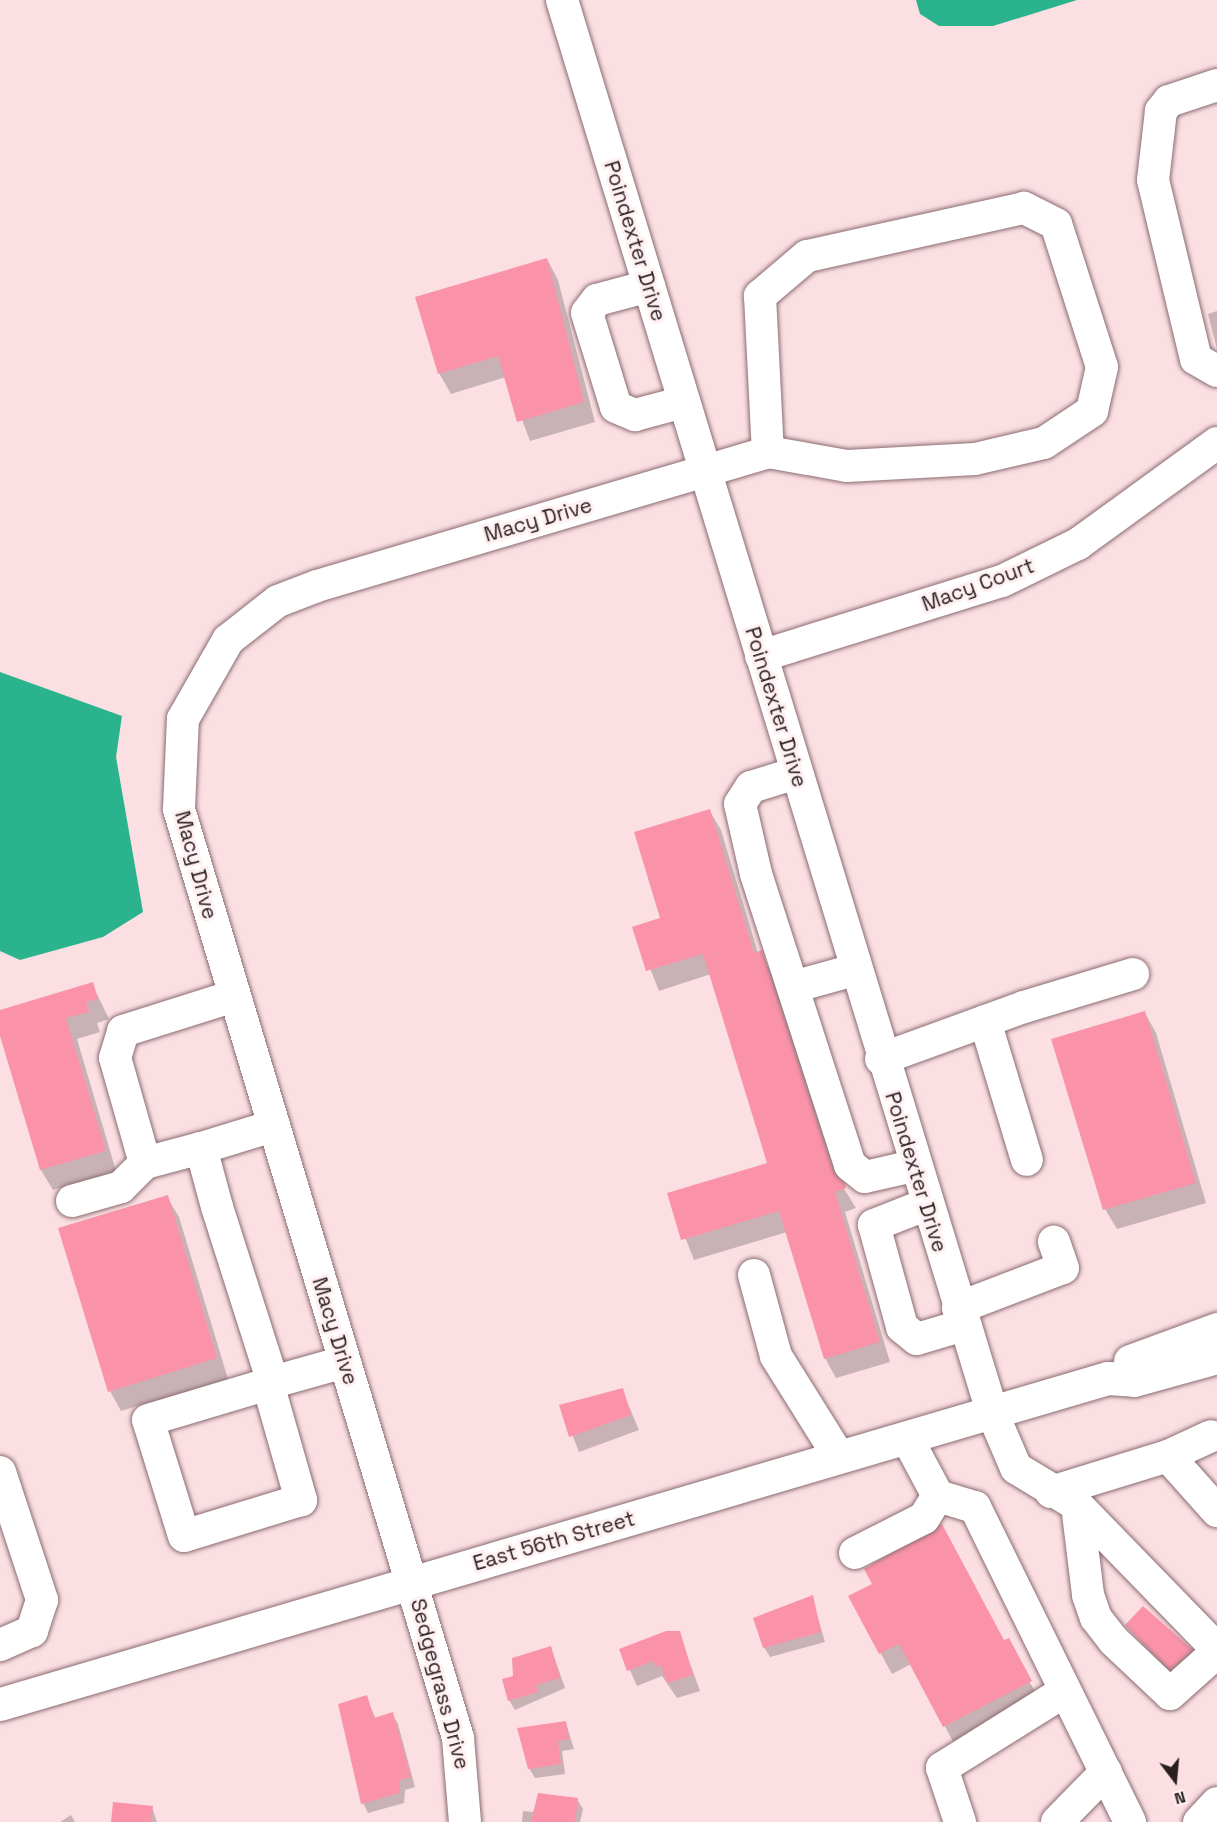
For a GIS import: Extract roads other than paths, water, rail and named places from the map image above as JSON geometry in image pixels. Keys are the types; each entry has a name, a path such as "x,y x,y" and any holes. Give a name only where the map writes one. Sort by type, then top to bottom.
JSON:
{"main road":[{"name":"East 56th Street","path":"1108,1378 1126,1362 1217,1329"},
{"name":"East 56th Street","path":"0,1704 1108,1378 1134,1380 1217,1357"},
{"path":"1199,1822 1217,1803"}],"street":[{"name":"Poindexter Drive","path":"562,0 913,1166 992,1412 1016,1468 1064,1498 1215,1648"},
{"path":"1217,85 1168,101 1161,111 1153,180 1196,359 1217,371"},
{"path":"1023,208 1056,224 1102,367 1092,411 1044,443 975,459 847,466 768,452 760,296 807,256 1023,208"},
{"path":"649,286 597,300 587,313 616,407 635,415 684,402"},
{"name":"Macy Court","path":"761,656 1002,581 1078,544 1176,476 1217,443"},
{"name":"Macy Drive","path":"413,1583 344,1362 179,809 177,781 183,719 228,640 278,601 317,586 768,452"},
{"path":"796,773 751,787 740,804 747,844 855,1173 865,1177 913,1166"},
{"path":"793,987 855,970"},
{"path":"881,1059 985,1021 1133,974"},
{"path":"145,1163 116,1058 123,1031 234,996"},
{"path":"985,1021 1027,1160"},
{"path":"72,1201 121,1187 145,1163 273,1126"},
{"path":"201,1148 271,1383 301,1500 184,1536 148,1420 271,1383 344,1362"},
{"path":"925,1205 874,1225 902,1327 917,1339 1063,1268 1054,1242"},
{"path":"754,1275 780,1364 839,1457"},
{"path":"1089,1578 1104,1563 1118,1560 1192,1636 1215,1648 1170,1694 1096,1618 1089,1578 1064,1498 1211,1436"},
{"path":"907,1438 938,1496 975,1507 1130,1822"},
{"path":"1168,1456 1216,1508"},
{"path":"0,1472 42,1600 32,1631 0,1645"},
{"path":"855,1553 924,1518 938,1496"},
{"name":"Sedgegrass Drive","path":"413,1583 461,1752 465,1822"},
{"path":"960,1822 942,1768 1065,1691"},
{"path":"1057,1822 1106,1772"}]}
